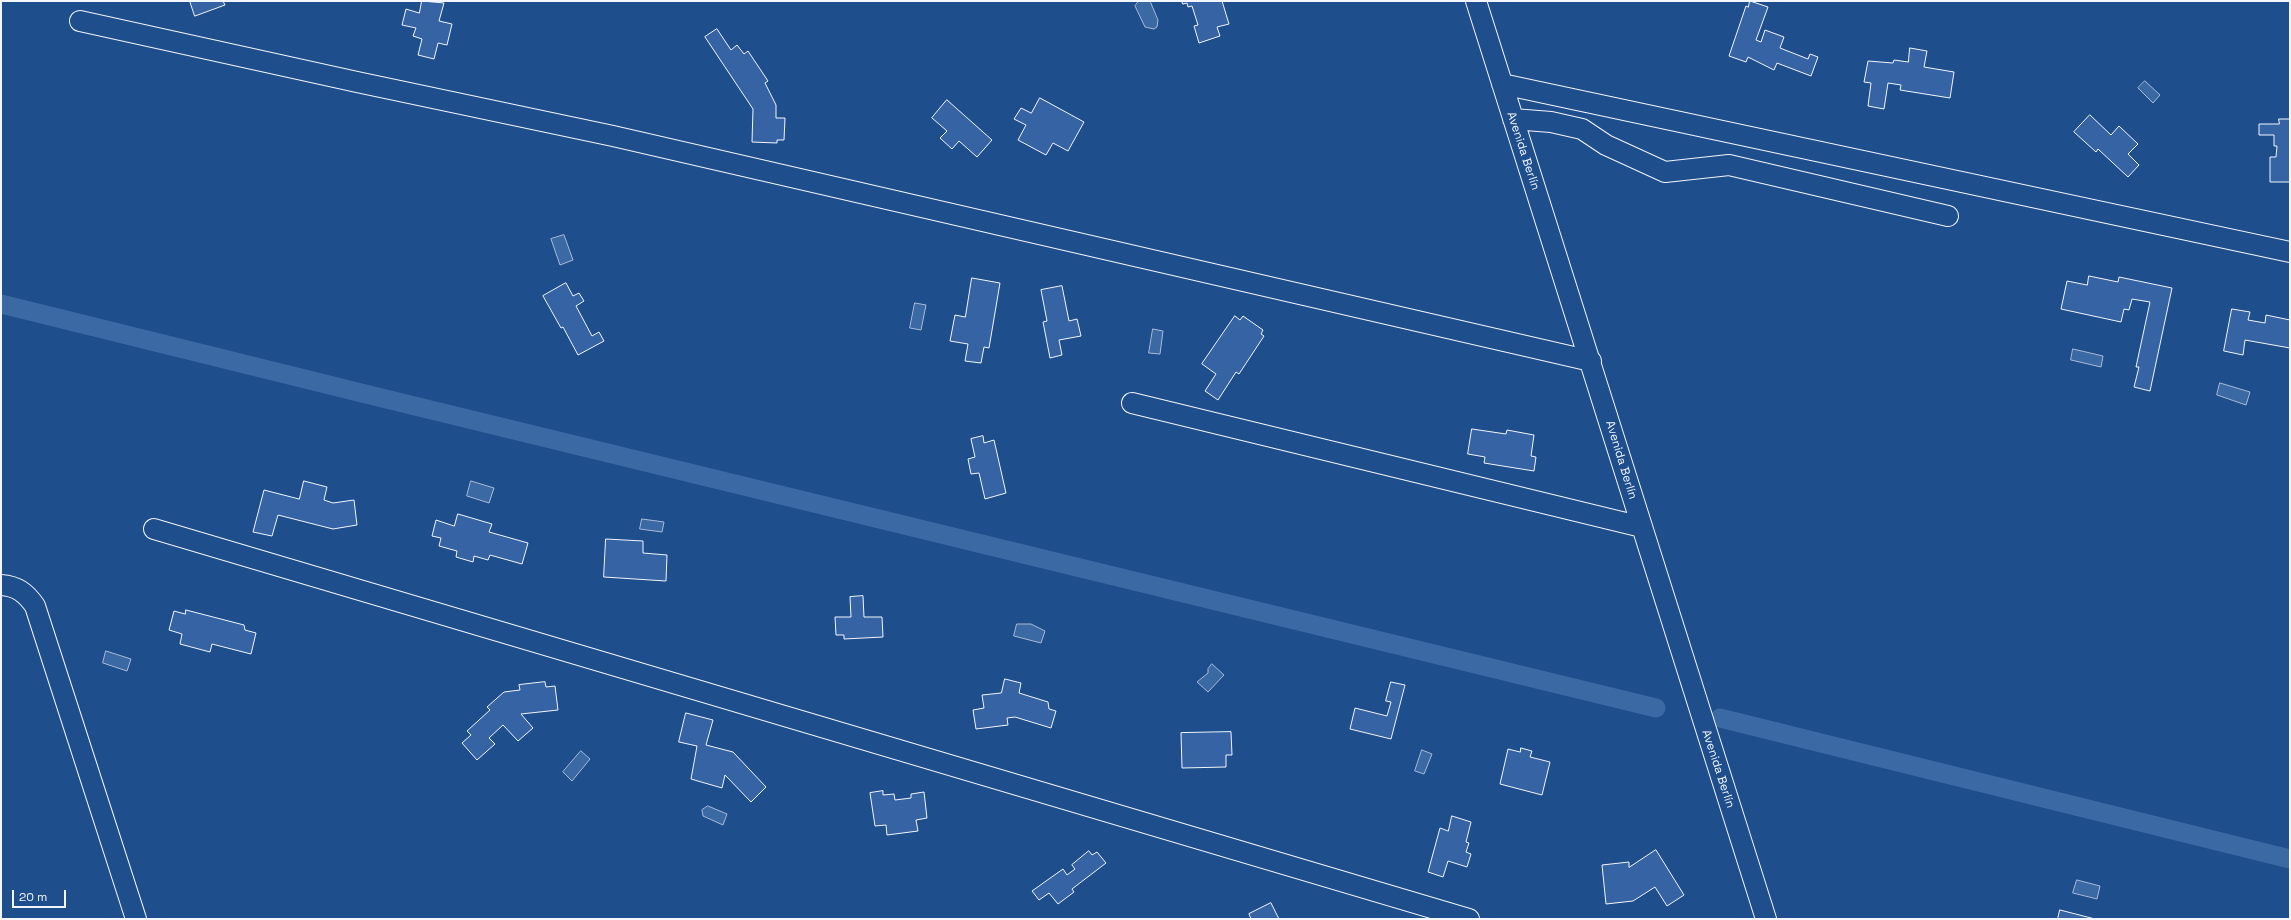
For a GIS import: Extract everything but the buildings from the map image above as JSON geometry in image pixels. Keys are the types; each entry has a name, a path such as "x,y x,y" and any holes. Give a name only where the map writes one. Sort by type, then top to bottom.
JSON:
{"street":[{"name":"Avenida Berlín","path":"1476,1 1591,361 1766,919"},
{"path":"80,21 357,82 613,136 1591,361"},
{"path":"1502,84 2290,252"},
{"path":"1513,119 1551,122 1582,129 1606,145 1665,172 1729,166 1948,216"},
{"path":"1132,403 1642,527"},
{"path":"154,529 1469,919"},
{"path":"1,585 19,589 25,593 35,606 136,919"}],"water":[{"path":"1139,1 1150,1 1158,20 1157,27 1154,29 1145,27 1135,6"},
{"path":"2145,81 2160,95 2153,103 2138,88"},
{"path":"564,235 573,260 560,265 551,239"},
{"path":"915,303 926,305 921,330 910,328"},
{"path":"1153,329 1163,331 1160,354 1149,353"},
{"path":"2073,349 2103,356 2101,367 2071,360"},
{"path":"2220,383 2250,392 2246,405 2217,395"},
{"path":"471,481 494,488 489,503 467,496"},
{"path":"642,519 664,522 662,532 640,529"},
{"path":"1017,624 1031,624 1045,631 1041,643 1014,636"},
{"path":"106,651 131,659 127,671 103,663"},
{"path":"1212,664 1224,675 1208,692 1197,682 1208,673 1208,669"},
{"path":"1422,750 1432,754 1424,774 1415,771"},
{"path":"581,751 590,759 572,781 563,772"},
{"path":"708,806 727,814 723,825 703,816 702,810"},
{"path":"2077,880 2100,886 2097,899 2073,893"}],"waterway":[{"path":"1,304 1656,708"},
{"path":"1720,718 2290,859"}]}
